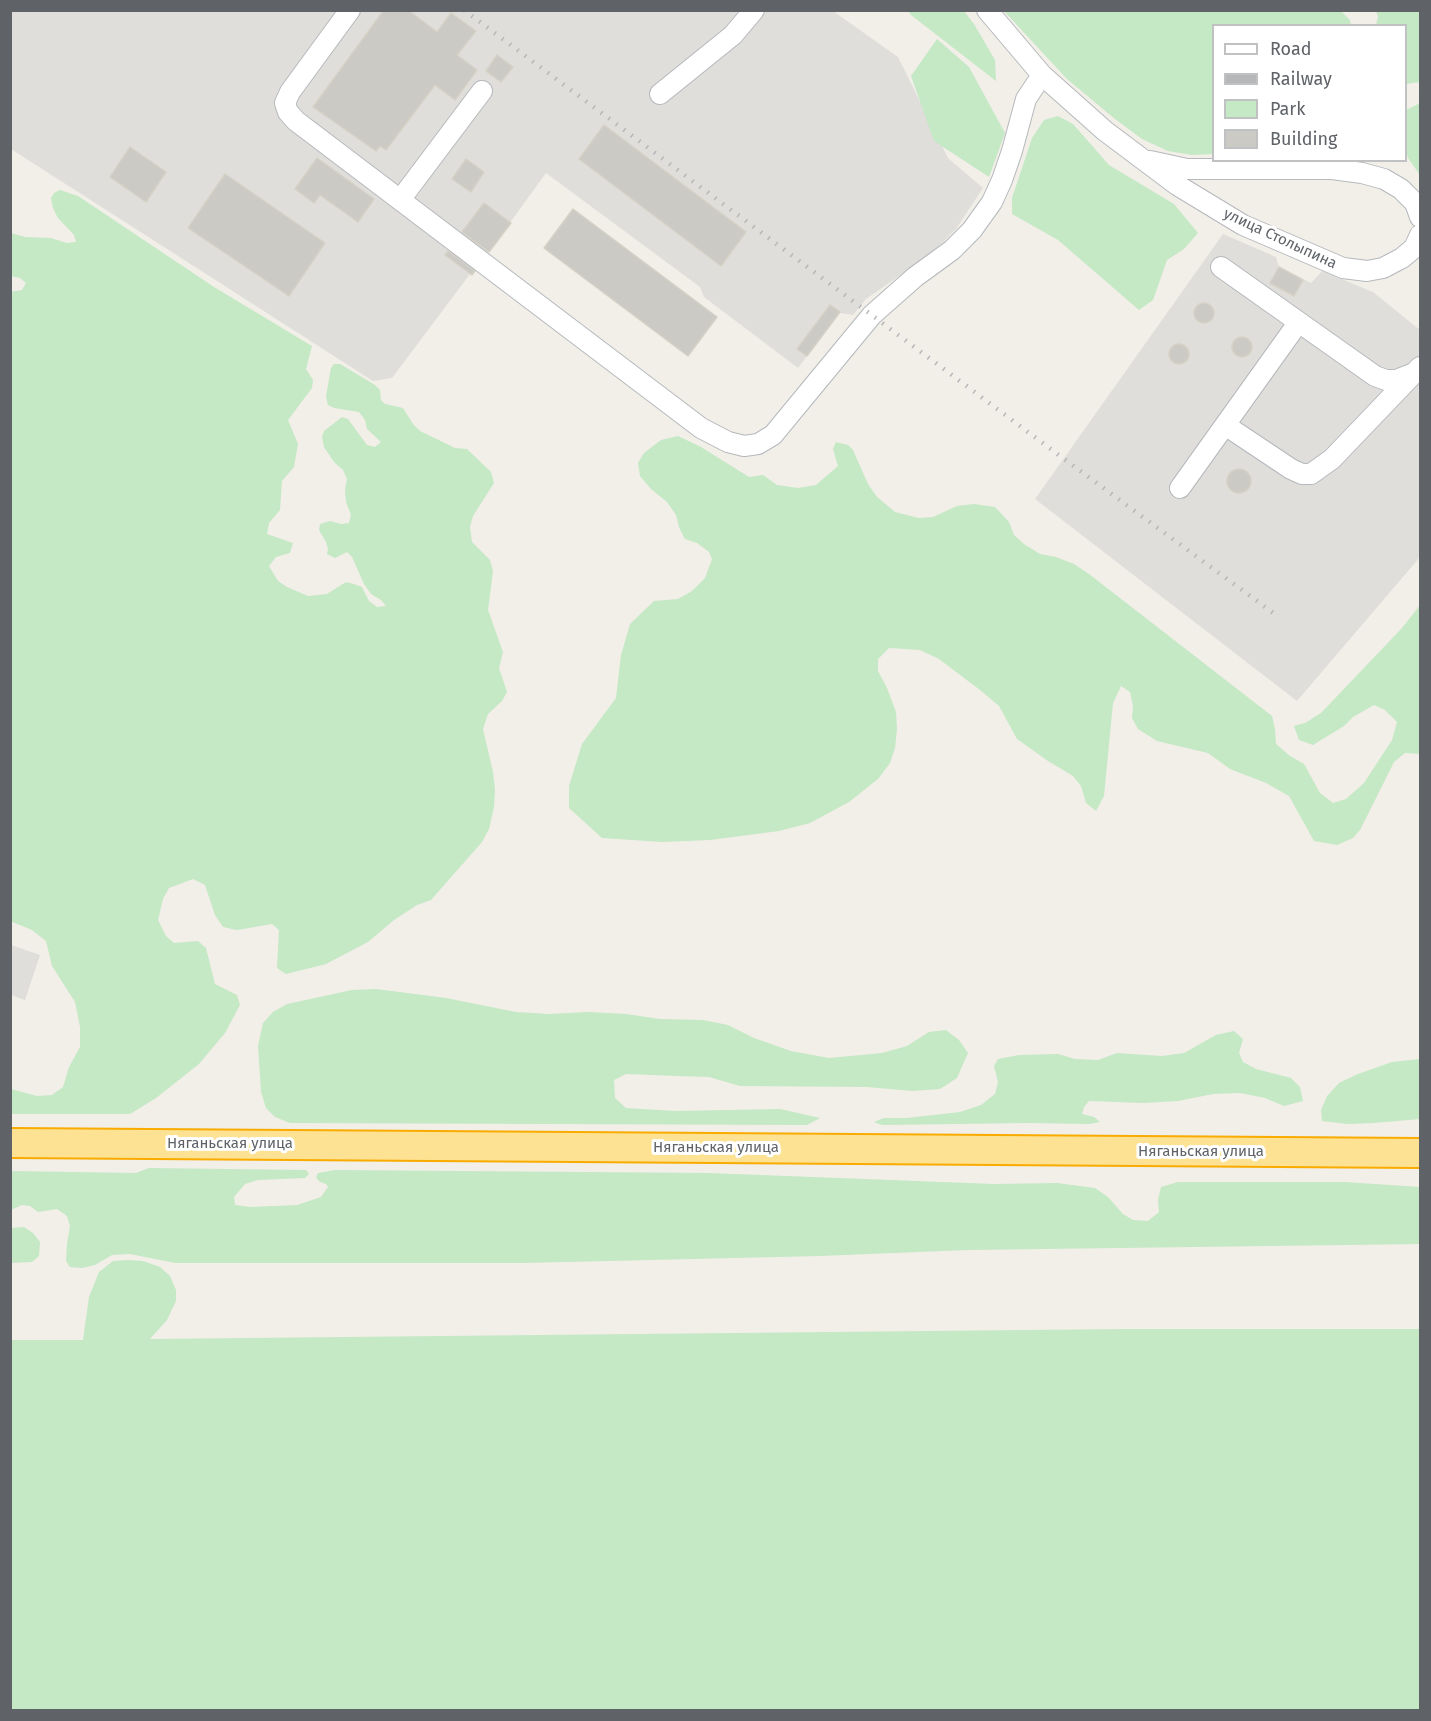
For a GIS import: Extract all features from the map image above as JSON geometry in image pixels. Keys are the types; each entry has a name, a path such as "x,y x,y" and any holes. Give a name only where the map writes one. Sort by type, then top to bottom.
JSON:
{"highway":[{"name":"Няганьская улица","path":"10,1143 1420,1153"}],"street":[{"path":"350,10 290,92 285,104 288,112 296,121 701,428 728,442 744,446 758,444 773,435 884,303 952,250 972,230 992,202 1002,180 1026,99 1042,75"},
{"path":"660,94 733,35 754,10"},
{"name":"улица Столыпина","path":"987,10 1042,75 1139,158 1243,225 1343,268 1367,271 1383,268 1402,258 1414,248 1420,234"},
{"path":"400,200 482,91"},
{"name":"улица Столыпина","path":"1139,158 1186,169 1332,169 1362,173 1384,179 1401,189 1414,203 1420,217"},
{"path":"1221,267 1375,376 1386,380 1396,380 1419,370"},
{"path":"1180,488 1298,323"},
{"path":"1225,425 1291,469 1302,474 1311,474 1332,459 1419,370"}],"shaded area":[{"path":"10,11 833,11 898,57 948,158 983,188 956,229 932,253 866,299 853,315 840,313 798,368 704,297 700,287 546,173 472,275 470,274 392,378 373,381 11,149"},
{"path":"1223,234 1276,257 1279,267 1311,283 1322,271 1373,292 1420,330 1420,557 1297,701 1035,499"},
{"path":"11,945 40,955 25,1000 11,995"}],"green space":[{"path":"908,11 964,11 995,60 996,81 911,15"},
{"path":"1004,11 1341,11 1351,24 1212,24 1212,154 1192,155 1168,151 1142,139 1115,119 1067,79"},
{"path":"1376,11 1420,11 1420,82 1407,84 1407,24 1376,24 1378,17"},
{"path":"937,39 969,67 1005,133 989,177 934,141 911,76"},
{"path":"1420,103 1420,175 1407,154 1407,110"},
{"path":"1058,116 1073,124 1109,165 1174,204 1198,233 1184,249 1167,260 1153,300 1139,310 1058,240 1012,214 1012,198 1032,138 1044,120"},
{"path":"60,190 78,196 214,287 312,346 306,369 313,380 312,388 288,420 298,444 294,467 282,481 280,510 269,523 267,534 293,543 290,553 276,557 269,566 278,581 308,596 327,594 346,582 362,587 369,601 377,607 386,606 371,594 352,557 347,552 335,558 327,554 326,542 319,530 320,524 330,521 341,524 349,523 351,515 346,502 347,479 343,470 334,462 324,447 322,437 324,431 342,417 348,419 367,445 375,447 381,442 367,429 365,420 359,412 328,405 326,396 331,368 334,364 340,364 375,385 380,390 381,400 385,404 403,408 420,431 455,448 467,449 491,472 494,483 473,516 470,527 472,542 490,560 493,571 488,610 503,652 499,668 507,692 502,701 488,714 483,729 495,790 489,829 482,842 431,900 417,905 394,920 368,942 326,964 286,974 277,968 279,930 272,924 237,930 223,927 215,915 205,885 193,879 169,888 163,899 158,920 166,936 174,943 198,941 206,948 215,984 237,995 240,1005 225,1033 199,1064 156,1098 130,1114 11,1114 11,1089 37,1096 52,1095 63,1087 69,1067 80,1047 80,1027 75,1002 52,966 46,941 32,930 10,921 10,292 22,290 26,283 20,278 11,276 11,233 25,237 51,238 67,243 76,242 74,235 58,218 53,208 51,198"},
{"path":"678,436 701,447 749,477 763,475 777,485 798,488 816,485 838,466 833,449 836,442 848,445 853,450 868,484 877,497 895,512 919,518 933,517 957,506 974,504 995,507 1009,522 1014,535 1024,544 1040,554 1074,564 1089,574 1272,716 1276,744 1304,764 1320,793 1333,803 1346,799 1364,783 1392,740 1397,722 1385,710 1374,705 1313,745 1299,740 1294,726 1305,723 1321,713 1402,628 1420,605 1420,754 1405,753 1394,762 1360,830 1353,838 1337,845 1314,841 1289,796 1266,783 1230,769 1208,753 1157,741 1138,729 1132,718 1133,706 1130,692 1121,686 1113,703 1104,796 1096,811 1086,803 1081,786 1073,776 1017,739 999,706 980,690 939,659 920,650 889,648 878,659 878,671 896,712 895,748 890,763 878,779 849,802 810,823 779,831 710,840 662,842 602,838 569,808 569,786 582,744 616,698 621,655 630,624 654,601 678,599 692,591 705,578 712,559 709,552 697,543 685,539 676,515 667,502 640,476 638,463 644,453 661,440"},
{"path":"376,989 446,998 516,1012 549,1014 588,1012 660,1019 703,1020 728,1025 754,1038 791,1051 829,1058 882,1053 907,1046 929,1032 946,1030 959,1040 968,1053 957,1078 940,1089 912,1091 867,1087 740,1086 709,1077 626,1074 614,1080 615,1098 626,1108 676,1111 780,1109 820,1118 807,1125 290,1123 275,1117 266,1108 261,1092 258,1046 263,1023 273,1012 287,1004 352,990"},
{"path":"1234,1031 1243,1039 1239,1053 1243,1062 1256,1069 1291,1078 1300,1087 1303,1101 1284,1106 1265,1098 1240,1093 1143,1103 1089,1101 1082,1114 1094,1117 1100,1122 1089,1124 882,1125 874,1122 884,1118 907,1118 960,1112 981,1105 995,1094 998,1082 994,1066 998,1059 1019,1055 1058,1054 1075,1059 1098,1060 1117,1053 1162,1056 1184,1053 1216,1035"},
{"path":"1420,1059 1420,1119 1347,1124 1322,1121 1321,1110 1327,1096 1339,1083 1392,1062"},
{"path":"149,1168 306,1170 309,1174 305,1178 258,1180 245,1184 234,1197 235,1205 250,1207 297,1205 321,1197 328,1187 316,1178 318,1173 335,1170 709,1173 994,1184 1057,1183 1095,1188 1108,1197 1123,1214 1133,1220 1148,1221 1159,1212 1158,1200 1161,1187 1178,1182 1345,1182 1420,1187 1420,1244 968,1250 523,1263 175,1263 130,1254 112,1255 95,1265 82,1268 70,1267 66,1261 70,1226 67,1216 57,1209 38,1212 30,1206 22,1205 11,1210 11,1171 136,1173"},
{"path":"24,1227 40,1242 39,1256 32,1262 11,1263 11,1228"},
{"path":"113,1261 143,1261 160,1267 170,1276 176,1290 176,1301 167,1320 150,1339 1125,1329 1420,1329 1420,1710 11,1710 11,1340 83,1340 89,1297 99,1272"}],"building":[{"path":"384,10 408,10 437,32 451,13 476,31 457,55 477,70 455,100 435,85 386,150 380,146 376,151 313,107"},
{"path":"497,55 513,67 501,82 486,71"},
{"path":"604,125 746,232 721,266 579,159"},
{"path":"130,147 166,172 146,202 110,177"},
{"path":"317,158 374,199 358,222 320,195 314,203 295,189"},
{"path":"466,159 484,172 471,192 452,179"},
{"path":"225,174 325,243 289,296 188,228"},
{"path":"484,203 511,223 489,252 462,232"},
{"path":"573,209 717,317 688,356 544,248"},
{"path":"448,251 475,271 472,275 445,255"},
{"path":"1279,267 1303,280 1294,296 1270,283"},
{"path":"1200,303 1208,303 1214,309 1214,317 1208,323 1200,323 1194,317 1194,309"},
{"path":"830,305 840,312 807,356 797,349"},
{"path":"1238,337 1246,337 1252,343 1252,351 1246,357 1238,357 1232,351 1232,343"},
{"path":"1175,344 1183,344 1189,350 1189,358 1183,364 1175,364 1169,358 1169,350"},
{"path":"1239,469 1248,472 1251,481 1248,490 1239,493 1230,490 1227,481 1230,472"}],"railway":[{"path":"464,10 1276,615"}]}
